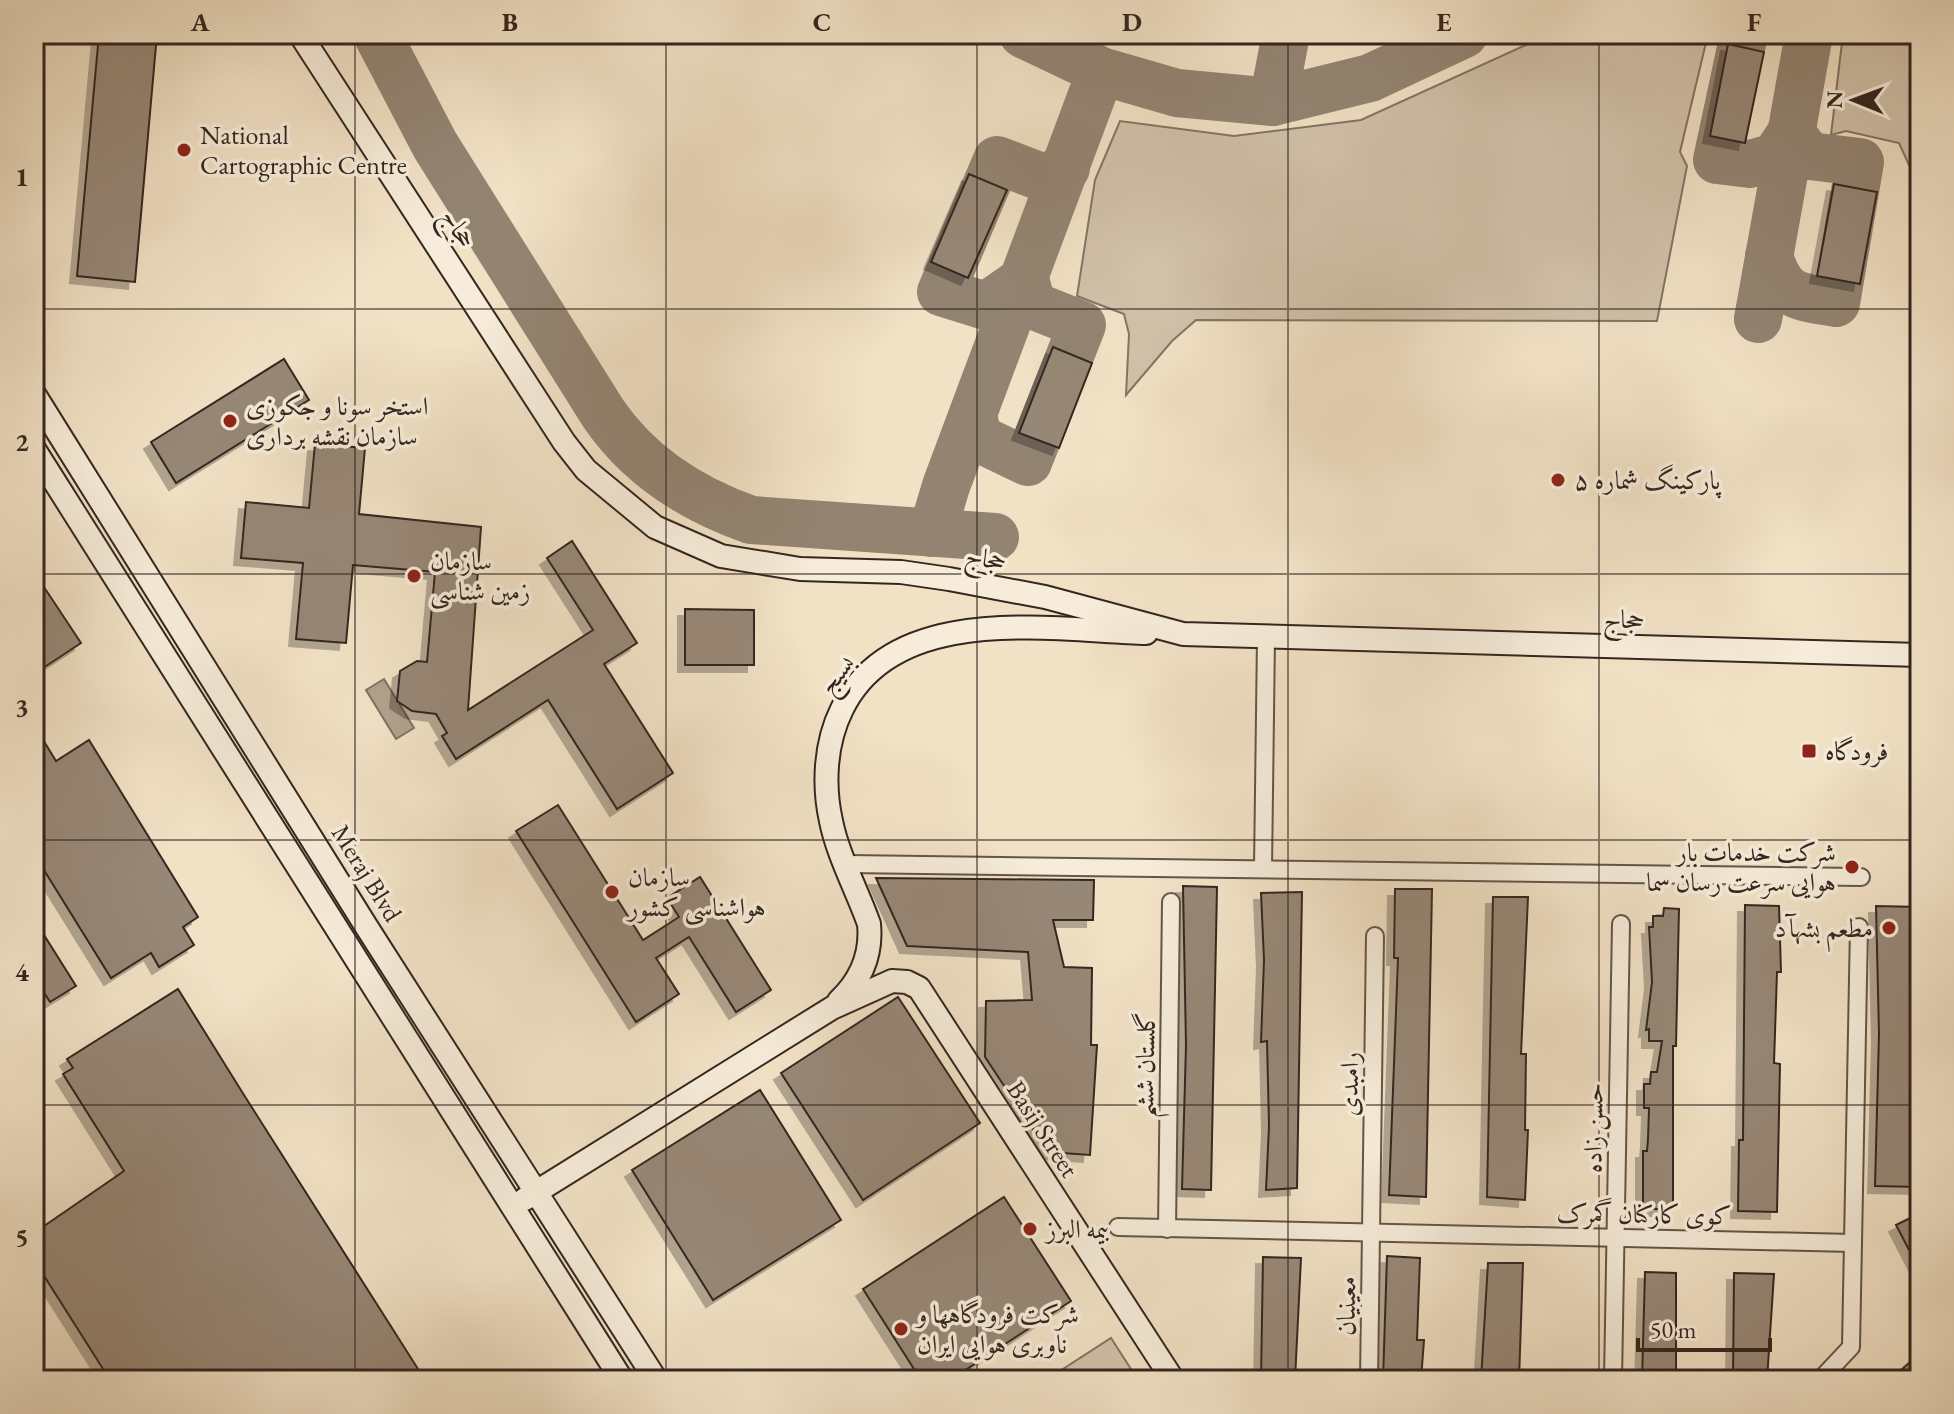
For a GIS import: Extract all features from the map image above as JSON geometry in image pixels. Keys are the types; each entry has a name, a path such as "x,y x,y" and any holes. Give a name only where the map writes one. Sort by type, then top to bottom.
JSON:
{"main road":[{"name":"حجاج","path":"300,34 564,442 586,470 655,527 721,556 800,569 901,572 949,579 1045,597 1183,634 1920,655"},
{"name":"Meraj Blvd","path":"34,394 366,926 656,1380"},
{"path":"34,449 622,1380"},
{"name":"بسیج","path":"832,1008 855,986 871,938 831,822 827,774 829,749 835,722 849,695 886,659 909,646 964,630 1183,634"},
{"path":"344,941 366,926"},
{"name":"Basij Street","path":"832,1008 892,981 907,982 919,988 1173,1380"},
{"path":"513,1208 832,1008"}],"street":[{"path":"1263,869 1266,637"},
{"path":"847,864 1861,877"},
{"name":"گلستان ششم","path":"1167,1229 1171,902"},
{"name":"حسن زاده","path":"1613,1380 1621,924"},
{"path":"1820,1380 1851,1347 1859,927"},
{"name":"رامبدی","path":"1372,1233 1375,936"},
{"name":"کوی کارکنان گمرک","path":"1118,1227 1853,1243"},
{"name":"معینیان","path":"1369,1380 1372,1233"}],"shaded area":[{"path":"1550,34 1708,34 1680,152 1687,166 1657,321 1196,320 1172,341 1126,395 1129,334 1124,314 1077,296 1095,180 1120,121 1234,136 1361,120"},
{"path":"1843,34 1920,34 1918,239 1910,167 1899,143 1846,131 1831,135"},
{"path":"384,679 414,728 396,739 366,690"},
{"path":"1111,1338 1138,1380 1046,1380"}],"building":[{"path":"99,34 157,34 135,282 77,276"},
{"path":"1728,44 1764,52 1745,143 1710,136"},
{"path":"969,174 1007,190 968,278 931,262"},
{"path":"1834,184 1877,192 1860,284 1817,276"},
{"path":"1053,347 1092,363 1059,448 1019,433"},
{"name":"استخر سونا و جکوزی سازمان نقشه برداری","path":"284,359 309,400 176,483 151,442"},
{"path":"315,444 365,448 359,514 481,527 468,710 593,630 547,558 572,541 637,643 604,664 673,773 617,809 548,700 456,759 442,736 447,733 436,714 412,711 397,701 400,671 417,661 427,662 435,572 353,565 346,643 296,639 303,563 241,558 246,502 309,508"},
{"path":"34,572 81,643 34,674"},
{"path":"685,609 754,610 754,665 685,665"},
{"path":"34,725 56,761 89,740 198,917 183,927 194,945 159,967 151,953 111,978 34,854"},
{"path":"558,805 643,940 679,917 667,898 700,877 771,990 736,1012 689,937 656,958 679,994 636,1022 516,831"},
{"path":"876,878 1094,880 1093,920 1053,920 1064,967 1092,968 1091,1045 1097,1045 1090,1155 1048,1152 985,1057 986,1001 1032,1000 1028,952 907,946"},
{"path":"1183,886 1217,887 1211,1190 1182,1189 1186,1045"},
{"path":"1395,889 1432,889 1426,1197 1389,1195 1398,958 1394,958"},
{"path":"1302,892 1297,1188 1266,1190 1269,1126 1267,1041 1261,1042 1264,960 1261,893"},
{"path":"1493,897 1528,897 1521,1054 1526,1054 1525,1130 1528,1130 1525,1200 1487,1197"},
{"path":"1745,905 1779,906 1781,972 1777,972 1774,1063 1780,1064 1777,1212 1738,1211 1739,1140 1743,1140"},
{"path":"1876,906 1920,907 1920,1187 1875,1186 1879,1034"},
{"path":"1664,908 1679,909 1676,1046 1673,1046 1673,1203 1668,1209 1643,1209 1643,1151 1647,1151 1649,1108 1644,1108 1644,1084 1650,1084 1651,1072 1657,1072 1662,1041 1649,1041 1649,1029 1646,1030 1652,982 1649,927 1653,927 1653,916 1663,916"},
{"path":"34,919 76,986 50,1002 34,977"},
{"path":"178,989 425,1380 110,1380 34,1260 34,1233 124,1171 63,1074 73,1068 67,1059"},
{"path":"898,997 980,1123 863,1200 781,1073"},
{"path":"760,1090 841,1220 713,1300 632,1170"},
{"path":"1004,1197 1071,1301 950,1380 921,1380 863,1289"},
{"path":"1920,1213 1920,1271 1896,1225"},
{"path":"1387,1256 1420,1258 1417,1340 1424,1340 1421,1380 1383,1380"},
{"path":"1263,1257 1301,1258 1295,1380 1261,1380"},
{"path":"1488,1263 1523,1263 1519,1380 1481,1380"},
{"path":"1645,1272 1676,1273 1676,1380 1642,1380"},
{"path":"1734,1273 1774,1274 1767,1380 1733,1380"},
{"path":"1920,1353 1920,1380 1890,1380"}],"taxiway":[{"path":"377,34 435,145 603,413 650,465 687,491 751,520 995,537"},
{"path":"1023,34 1101,71 1177,93 1273,102 1370,78 1464,34"},
{"path":"1273,102 1286,34"},
{"path":"1744,34 1717,160 1750,164 1775,157 1791,133 1809,156 1860,162 1836,303 1793,293 1779,280 1769,256"},
{"path":"1758,319 1809,34"},
{"path":"932,533 946,486 1101,71"},
{"path":"973,415 978,438 1028,462 1082,325 1032,305 1025,279 986,306 941,292 997,160 1044,178 1066,168"}],"place":[{"name":"National Cartographic Centre","path":"184,150"},
{"name":"استخر سونا و جکوزی سازمان نقشه برداری","path":"230,421"},
{"name":"پارکینگ شماره ۵","path":"1558,480"},
{"name":"سازمان زمین شناسی","path":"414,576"},
{"name":"فرودگاه","path":"1809,751"},
{"name":"شرکت خدمات بار هوایی سرعت رسان سما","path":"1852,867"},
{"name":"سازمان هواشناسی کشور","path":"612,892"},
{"name":"مطعم بشهآد","path":"1889,928"},
{"name":"بیمه البرز","path":"1030,1229"},
{"name":"شرکت فرودگاهها و ناوبری هوایی ایران","path":"901,1329"}]}
